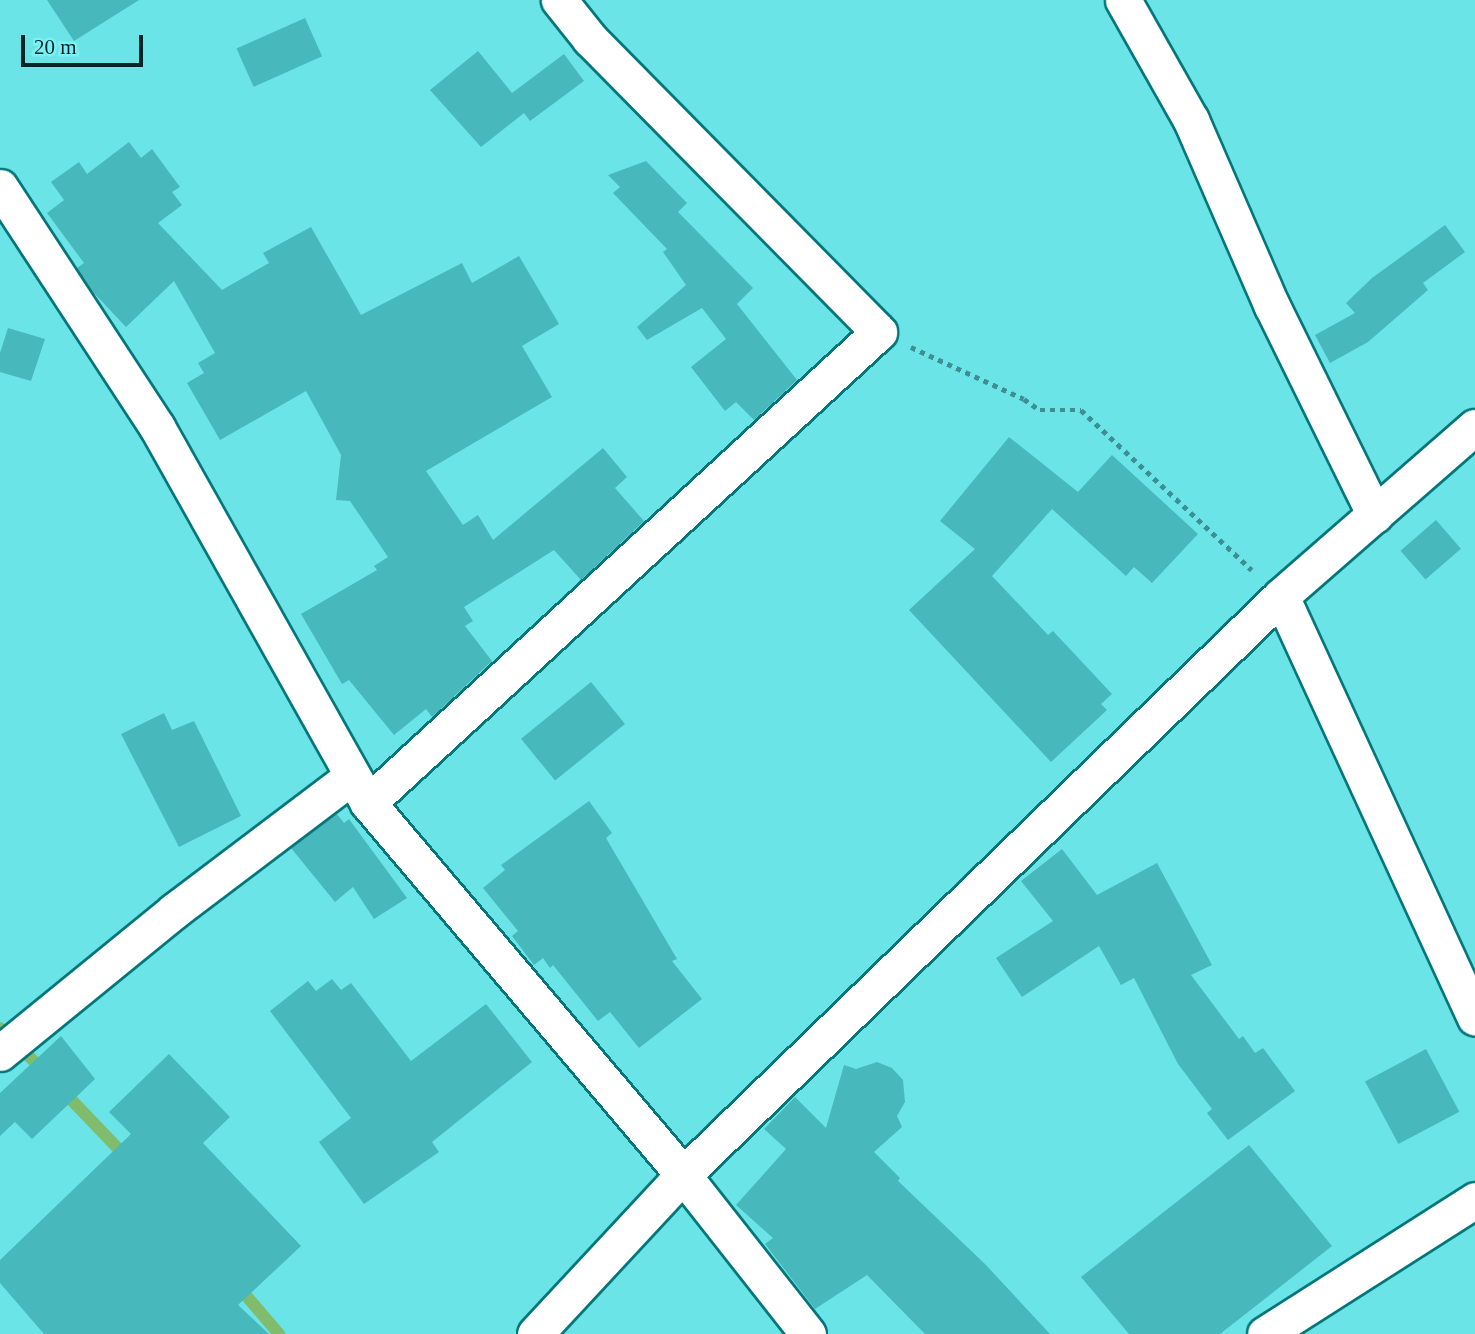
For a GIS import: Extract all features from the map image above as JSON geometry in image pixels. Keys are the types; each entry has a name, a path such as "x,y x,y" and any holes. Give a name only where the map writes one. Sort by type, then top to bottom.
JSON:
{"street":[{"path":"0,1053 174,911 359,790 879,332 590,39 559,0"},
{"path":"1123,0 1191,120 1272,306 1375,514"},
{"path":"0,187 157,427 359,790 683,1175 808,1334"},
{"path":"535,1334 683,1175 1281,596 1475,427"},
{"path":"1281,596 1475,1017"},
{"path":"1265,1334 1475,1200"}],"path":[{"path":"879,332 1024,399 1040,410 1081,410 1281,596"}],"building":[{"path":"47,0 139,0 74,41"},
{"path":"305,18 322,56 254,87 236,49"},
{"path":"478,51 512,93 564,54 584,81 530,121 524,113 481,147 430,90"},
{"path":"129,142 141,158 152,149 180,187 172,192 182,205 158,223 222,290 269,263 263,253 311,227 361,315 462,263 472,283 519,256 559,324 522,346 552,397 426,471 463,525 478,515 493,540 603,448 627,477 615,488 644,521 581,580 554,550 464,607 473,621 465,626 492,661 432,717 426,709 394,735 349,680 342,684 301,614 377,570 374,566 388,557 350,501 336,500 341,455 306,391 220,440 187,383 204,373 198,363 215,353 174,281 126,327 92,291 77,268 84,263 47,213 64,200 51,182 79,162 87,174"},
{"path":"646,161 687,203 678,212 753,288 737,304 797,380 754,420 736,402 725,411 691,367 726,339 702,308 647,340 637,327 686,285 663,252 667,249 613,193 620,187 608,175"},
{"path":"1445,225 1465,252 1423,283 1428,290 1368,342 1330,363 1315,335 1355,313 1346,303 1372,278"},
{"path":"8,328 45,339 31,381 0,372 0,353"},
{"path":"1009,437 1078,492 1112,455 1198,534 1152,583 1134,567 1126,576 1052,509 992,576 1048,635 1053,631 1112,694 1101,704 1107,710 1051,762 909,610 975,549 940,521"},
{"path":"1436,520 1461,549 1425,580 1401,551"},
{"path":"591,682 625,724 555,781 521,739"},
{"path":"164,713 172,730 194,721 241,816 179,847 121,734"},
{"path":"589,801 612,833 606,838 677,959 672,961 702,999 639,1048 610,1012 598,1021 553,965 550,968 543,958 534,965 512,936 518,931 483,888 505,870 501,865"},
{"path":"336,813 344,823 349,819 407,898 374,919 353,887 335,902 291,848"},
{"path":"1062,849 1097,895 1157,863 1212,965 1191,975 1239,1039 1243,1036 1255,1053 1263,1048 1295,1091 1228,1140 1207,1113 1212,1109 1178,1064 1134,978 1121,985 1099,946 1022,997 996,958 1053,921 1021,881"},
{"path":"332,979 341,990 351,983 411,1061 486,1004 532,1062 432,1142 439,1152 364,1204 319,1142 351,1118 270,1011 308,981 316,991"},
{"path":"61,1036 95,1079 32,1139 15,1122 0,1136 0,1093"},
{"path":"1426,1049 1459,1112 1398,1144 1365,1081"},
{"path":"169,1054 230,1117 203,1143 301,1246 238,1305 269,1334 44,1334 0,1283 0,1260 131,1134 109,1112"},
{"path":"877,1062 892,1068 903,1080 905,1102 897,1116 902,1127 874,1152 900,1178 898,1181 985,1264 1050,1334 925,1334 867,1275 815,1309 765,1244 773,1238 736,1205 786,1149 764,1129 795,1097 826,1128 844,1065 856,1069"},
{"path":"1249,1145 1332,1246 1220,1334 1129,1334 1081,1277"}],"waterway":[{"path":"0,1028 45,1072"},
{"path":"62,1090 127,1158"},
{"path":"237,1285 279,1334"}]}
